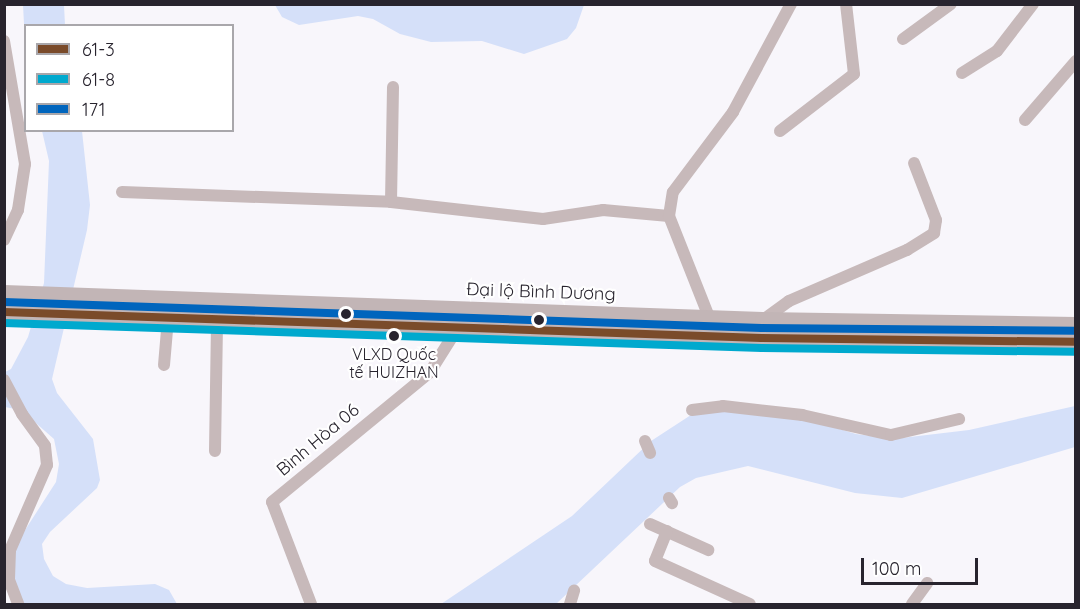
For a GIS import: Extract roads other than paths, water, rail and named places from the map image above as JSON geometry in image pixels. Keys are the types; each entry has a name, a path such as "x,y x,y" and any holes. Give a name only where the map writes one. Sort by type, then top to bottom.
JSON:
{"highway":[{"name":"Đại lộ Bình Dương","path":"4,293 104,306 168,318 762,338 1076,342"},
{"name":"Đại lộ Bình Dương","path":"4,312 104,306 278,303 763,320 1076,325"},
{"path":"278,303 279,321"},
{"path":"435,308 436,326"},
{"path":"762,338 763,320"}],"street":[{"path":"709,317 669,216 673,192 733,112 791,4"},
{"path":"780,131 854,74 846,4"},
{"path":"903,39 951,4"},
{"path":"963,74 997,51 1033,4"},
{"path":"4,41 25,164 18,210 4,240"},
{"path":"1025,120 1073,69"},
{"path":"391,202 393,87"},
{"path":"763,320 789,301 907,250 934,233 936,220 914,163"},
{"path":"122,192 391,202 543,219 603,210 669,216"},
{"path":"164,365 168,318"},
{"path":"216,451 217,319"},
{"name":"Bình Hòa 06","path":"311,604 272,502 430,372 459,326"},
{"path":"4,380 22,414 45,446 47,465 9,550 10,587 18,604"},
{"path":"692,410 723,406 802,415 891,435 959,419"},
{"path":"645,441 650,453"},
{"path":"650,524 708,550"},
{"path":"667,531 654,561 750,604"},
{"path":"917,602 927,583"},
{"path":"570,604 574,591"}],"water":[{"path":"584,4 576,28 567,39 524,54 482,41 431,42 400,34 373,19 358,16 299,25 282,17 275,5"},
{"path":"23,5 64,5 65,24 24,24"},
{"path":"42,132 82,132 90,205 87,230 52,379 57,393 93,439 100,480 97,488 50,532 42,544 44,559 53,576 66,584 87,588 155,584 169,590 177,604 20,604 10,564 18,541 56,482 59,464 54,439 21,410 5,407 5,372 11,369 28,337 44,283 49,161"},
{"path":"1075,406 1075,447 902,498 855,493 748,466 696,478 680,487 556,604 441,604 572,516 651,441 694,413 723,409 803,418 856,434 893,439 969,430"}],"place":[{"name":"VLXD Quốc tế HUIZHAN","path":"394,336"}]}
